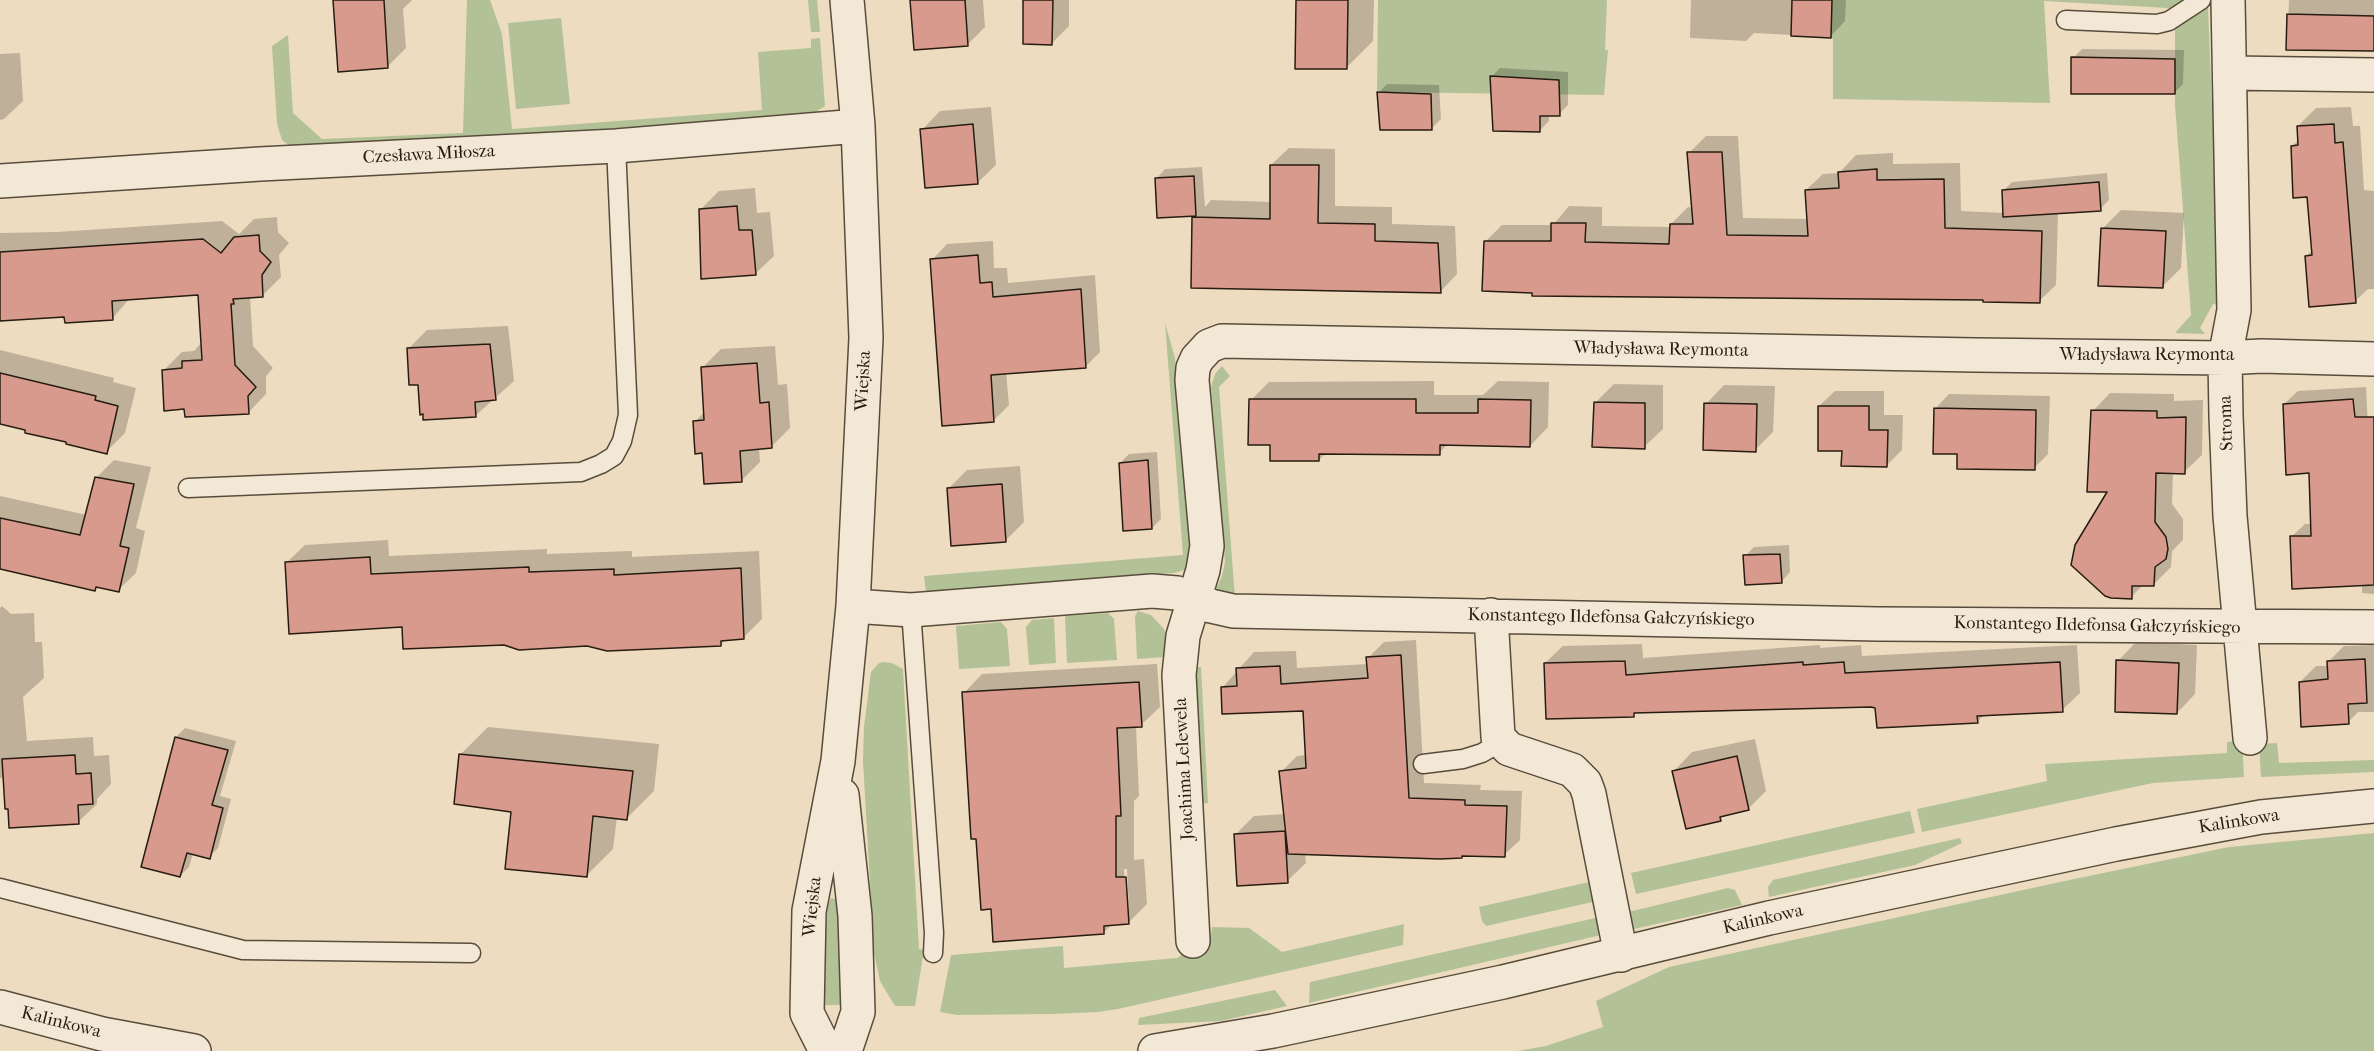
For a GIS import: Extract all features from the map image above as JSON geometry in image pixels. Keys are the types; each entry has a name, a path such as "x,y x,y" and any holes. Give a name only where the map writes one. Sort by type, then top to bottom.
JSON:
{"street":[{"name":"Wiejska","path":"826,1051 807,1013 809,911 838,761 853,606 866,338 858,126 848,0"},
{"name":"Stroma","path":"2228,0 2234,310 2225,358 2226,416 2230,516 2250,738"},
{"path":"2230,73 2374,75"},
{"name":"Czesława Miłosza","path":"0,181 260,164 616,146 858,126"},
{"name":"Władysława Reymonta","path":"1194,599 1203,570 1207,546 1192,380 1193,368 1201,353 1209,346 1222,341 2374,359"},
{"name":"Konstantego Ildefonsa Gałczyńskiego","path":"853,606 911,610 1152,591 1177,593 1210,606 1233,611 1878,624 2374,627"},
{"name":"Joachima Lelewela","path":"1193,941 1179,675 1183,636 1194,599"},
{"path":"1491,615 1497,727 1501,742 1509,749 1572,770 1585,783 1621,955"},
{"name":"Wiejska","path":"838,761 855,916 858,1012 845,1051"},
{"name":"Kalinkowa","path":"1155,1051 1274,1031 1621,955 1769,918 2116,844 2261,818 2374,806"},
{"name":"Kalinkowa","path":"0,1007 102,1034 194,1051"}],"lane":[{"path":"2066,20 2157,24 2169,21 2201,0"},
{"path":"188,488 581,472 601,465 614,456 622,441 628,415 616,146"},
{"path":"911,610 932,907 933,953"},
{"path":"1423,764 1463,759 1482,753 1501,742"},
{"path":"0,888 243,950 471,953"}],"green space":[{"path":"467,0 490,0 502,34 512,129 762,110 758,52 811,48 811,39 820,38 825,106 811,115 563,134 295,150 282,140 277,124 272,46 288,35 293,113 322,139 463,133"},
{"path":"808,0 817,0 820,32 811,32"},
{"path":"1378,0 1607,0 1605,50 1608,50 1604,95 1377,92"},
{"path":"1832,0 2190,0 2182,7 2167,8 2044,1 2050,103 1833,99"},
{"path":"2208,7 2220,305 2213,304 2200,328 2205,334 2175,333 2191,315 2175,105 2175,27"},
{"path":"561,18 570,104 516,109 508,23"},
{"path":"1165,323 1175,358 1191,556 1184,570 1174,573 926,592 924,576 1183,555"},
{"path":"1222,366 1230,376 1219,387 1235,598 1214,594 1225,562 1211,387 1215,374"},
{"path":"1138,611 1151,615 1164,629 1165,657 1137,659 1135,616"},
{"path":"1108,613 1114,619 1117,660 1067,663 1065,616"},
{"path":"1054,618 1056,663 1029,665 1026,627 1032,620"},
{"path":"1001,622 1007,629 1010,666 959,669 956,626"},
{"path":"879,663 892,663 903,669 919,949 924,950 915,1006 896,1006 893,1003 880,981 874,953 863,761 864,727 871,672"},
{"path":"1195,667 1201,667 1208,803 1202,804"},
{"path":"2242,740 2244,777 2153,783 1922,832 1917,809 2047,781 2045,764 2227,753 2227,742"},
{"path":"2277,743 2279,763 2374,760 2374,772 2261,777 2259,744"},
{"path":"1910,811 1915,833 1636,894 1631,873"},
{"path":"2374,833 2374,1051 1517,1051 1546,1046 1603,1027 1596,1001 1669,967 2229,847"},
{"path":"1960,838 1962,843 1915,865 1769,897 1768,887 1773,880"},
{"path":"1589,882 1594,884 1597,901 1486,926 1482,921 1479,907"},
{"path":"1728,888 1735,890 1742,905 1625,931 1620,914"},
{"path":"831,898 835,899 837,906 845,1005 818,1005 828,905"},
{"path":"1600,917 1601,935 1309,1003 1310,982"},
{"path":"1404,924 1403,945 1118,1009 1051,1014 957,1015 940,1012 951,955 1063,946 1064,968 1177,958 1211,935 1212,927 1249,928 1282,952"},
{"path":"1275,990 1287,1006 1221,1021 1138,1025 1139,1018"}],"building":[{"path":"333,0 384,0 388,68 338,72"},
{"path":"910,0 965,0 968,46 914,50"},
{"path":"1023,0 1053,0 1052,45 1023,44"},
{"path":"1296,0 1348,0 1347,69 1295,69"},
{"path":"1792,0 1832,0 1831,38 1791,36"},
{"path":"2287,14 2374,16 2374,51 2286,50"},
{"path":"2071,57 2175,59 2175,94 2071,94"},
{"path":"1490,76 1559,80 1560,116 1540,116 1540,132 1493,131"},
{"path":"1377,92 1431,94 1432,130 1380,130"},
{"path":"973,124 978,184 925,188 920,129"},
{"path":"2334,124 2335,143 2343,142 2356,303 2309,307 2305,256 2312,255 2307,197 2293,198 2291,146 2298,145 2297,126"},
{"path":"1687,152 1722,152 1727,235 1808,236 1805,190 1839,188 1838,172 1877,169 1877,180 1944,179 1945,228 2042,231 2040,303 1983,302 1983,300 1532,296 1532,293 1482,291 1484,241 1551,241 1551,223 1586,223 1585,242 1669,244 1670,224 1693,224"},
{"path":"1270,165 1319,165 1318,223 1375,224 1375,241 1438,243 1441,293 1191,288 1192,217 1270,219"},
{"path":"1194,176 1196,216 1157,218 1155,178"},
{"path":"2099,182 2101,211 2003,217 2002,190"},
{"path":"737,206 739,230 752,230 756,275 701,279 699,209"},
{"path":"2101,228 2166,231 2163,288 2098,286"},
{"path":"259,235 260,251 271,262 262,275 263,297 233,299 234,304 231,304 235,365 256,387 248,396 249,414 185,417 184,409 164,411 162,370 182,368 182,361 202,360 198,295 112,301 113,320 65,323 64,317 0,321 0,252 203,239 221,253 234,237"},
{"path":"978,255 980,283 992,282 993,297 1081,289 1086,368 991,375 994,422 942,426 930,259"},
{"path":"490,344 496,400 475,402 476,417 423,420 423,414 420,415 418,385 409,385 407,348"},
{"path":"757,363 760,403 769,402 772,448 740,451 742,482 704,484 702,453 695,454 693,421 704,420 701,367"},
{"path":"0,373 96,396 95,400 118,406 107,454 25,433 25,430 0,424"},
{"path":"1249,399 1416,399 1416,413 1478,413 1478,399 1531,400 1530,447 1440,445 1440,455 1319,454 1319,461 1270,461 1270,445 1248,445"},
{"path":"2353,399 2355,417 2374,417 2374,585 2292,589 2290,536 2311,536 2309,473 2286,475 2283,404"},
{"path":"1594,402 1645,403 1645,449 1592,447"},
{"path":"1704,403 1757,404 1756,452 1703,450"},
{"path":"1818,406 1869,406 1869,430 1888,430 1887,467 1841,466 1842,451 1818,451"},
{"path":"1934,408 2036,410 2035,470 1957,469 1957,454 1933,454"},
{"path":"2091,410 2157,411 2157,418 2186,417 2185,474 2156,473 2155,522 2166,537 2168,549 2166,559 2155,567 2154,586 2132,586 2132,599 2105,596 2071,565 2075,545 2107,492 2087,492"},
{"path":"1148,460 1152,529 1123,531 1119,463"},
{"path":"95,477 134,484 120,546 129,548 119,592 96,587 95,591 0,569 0,518 80,535"},
{"path":"1002,484 1006,542 951,546 947,488"},
{"path":"1780,554 1782,583 1745,585 1743,555"},
{"path":"370,557 371,574 529,567 529,572 614,569 614,575 741,568 744,639 721,641 721,646 607,651 587,646 519,650 504,645 403,649 402,627 289,634 285,562"},
{"path":"1401,655 1409,798 1465,800 1465,805 1507,806 1505,857 1462,856 1462,858 1440,859 1288,854 1279,771 1306,768 1303,711 1222,714 1221,687 1237,686 1236,668 1280,666 1281,684 1368,678 1366,657"},
{"path":"2365,659 2367,703 2348,704 2349,724 2301,727 2299,682 2328,679 2327,661"},
{"path":"2116,660 2179,663 2177,714 2115,712"},
{"path":"1625,661 1626,675 1803,662 1803,665 1844,662 1845,673 2060,662 2063,712 1977,716 1978,723 1877,728 1875,708 1871,707 1634,713 1634,717 1546,719 1544,663"},
{"path":"1139,682 1142,727 1117,728 1121,816 1116,816 1116,877 1126,877 1129,924 1104,926 1104,934 993,942 991,909 981,910 976,839 971,839 962,692"},
{"path":"175,737 228,750 212,805 223,808 210,859 187,853 180,877 141,867"},
{"path":"459,754 633,771 627,820 593,816 587,877 505,869 511,812 454,804"},
{"path":"75,755 76,774 91,773 93,804 78,805 79,824 9,828 8,809 5,809 2,759"},
{"path":"1737,756 1749,810 1720,817 1721,821 1686,829 1672,771"},
{"path":"1285,831 1288,883 1237,886 1234,834"}]}
